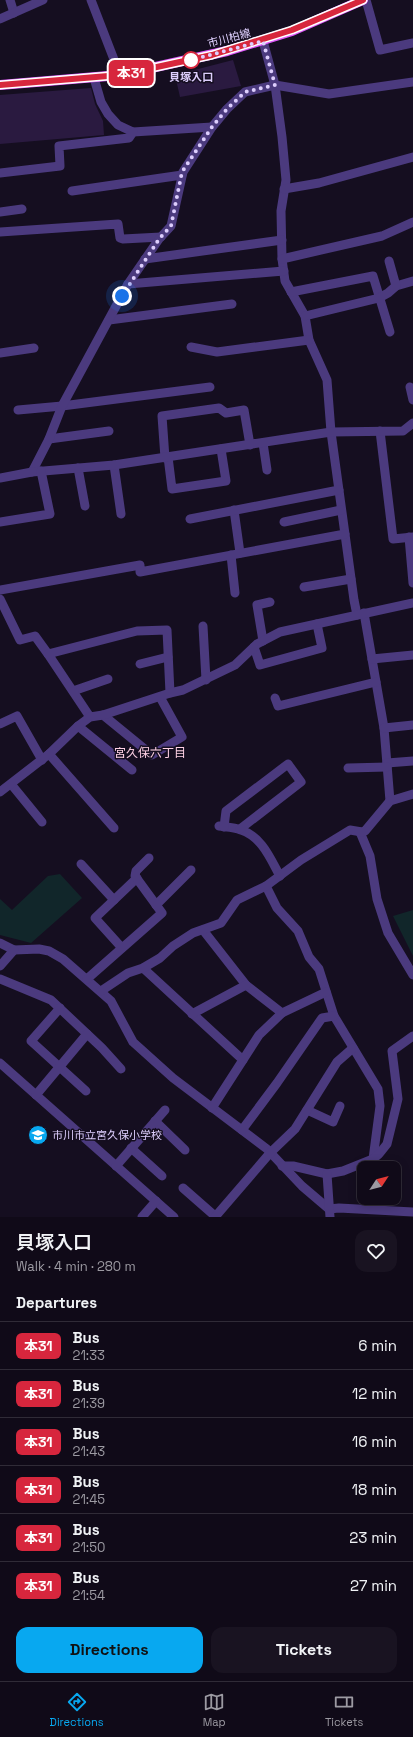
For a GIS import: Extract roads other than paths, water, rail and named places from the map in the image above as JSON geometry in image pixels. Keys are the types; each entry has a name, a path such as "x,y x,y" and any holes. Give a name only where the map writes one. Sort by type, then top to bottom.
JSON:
{"main road":[{"name":"市川柏線","path":"0,85 120,75 220,53 263,41 363,0"}],"street":[{"path":"10,0 14,13"},
{"path":"0,18 44,0"},
{"path":"92,0 120,75"},
{"path":"366,0 380,50 413,43"},
{"path":"263,41 275,85 282,136 286,180 281,211 282,258 285,281 305,316 309,340 327,380 331,432 351,579 372,659 384,728 390,801"},
{"path":"94,78 101,102 108,114 118,125 133,132 212,127"},
{"path":"0,522 50,514 37,472 62,406 128,284 161,237 171,226 182,175 212,127 227,109 245,92 275,85 329,94 413,82"},
{"path":"0,173 60,166 59,146 129,138 133,132"},
{"path":"284,189 319,183 413,157"},
{"path":"72,190 182,175"},
{"path":"0,212 22,209"},
{"path":"282,258 382,236 413,222"},
{"path":"0,232 118,224 120,238 123,239 161,237"},
{"path":"145,259 282,240"},
{"path":"389,261 396,286"},
{"path":"128,284 284,271"},
{"path":"291,292 373,276 390,332"},
{"path":"305,316 379,298 396,286 413,282"},
{"path":"109,320 232,304"},
{"path":"191,347 217,352 309,340"},
{"path":"0,353 34,348"},
{"path":"18,410 62,406 210,387"},
{"path":"410,387 413,400"},
{"path":"221,450 226,481 172,489 162,416 219,408 226,413 244,410 250,445"},
{"path":"0,478 37,472 114,465 221,450 331,432 403,431 413,423"},
{"path":"49,439 109,431"},
{"path":"380,431 393,539 411,537 413,584"},
{"path":"263,443 267,470"},
{"path":"114,465 120,514"},
{"path":"78,468 85,506"},
{"path":"190,519 339,490"},
{"path":"234,510 240,553"},
{"path":"284,522 341,510"},
{"path":"0,590 140,565 140,572 345,534"},
{"path":"231,555 235,593"},
{"path":"304,587 351,579"},
{"path":"0,599 20,640 35,636 90,717"},
{"path":"263,641 257,605 270,602"},
{"path":"0,792 46,757 78,726 90,717 102,715 183,690 206,680 235,665 254,646 280,632 413,603"},
{"path":"254,646 260,664 322,648 317,624"},
{"path":"203,626 206,680"},
{"path":"48,654 137,631 167,630 170,693"},
{"path":"372,659 413,655"},
{"path":"140,664 168,657"},
{"path":"73,691 108,679"},
{"path":"275,698 278,706 376,682"},
{"path":"102,715 152,755 182,737 160,697"},
{"path":"0,724 17,716 46,757 114,828"},
{"path":"384,728 413,725"},
{"path":"78,726 132,770"},
{"path":"348,768 413,761"},
{"path":"240,829 301,782 288,764 226,811 222,827 240,829 253,836 261,844 280,876"},
{"path":"11,784 42,822"},
{"path":"101,991 128,973 143,968 160,958 180,941 193,933 221,923 237,900 266,886 301,860 350,830 360,832 365,831 390,801 413,794"},
{"path":"360,832 370,856 378,899 388,933 413,974"},
{"path":"87,979 162,913 135,876 136,871 149,858"},
{"path":"81,864 114,900"},
{"path":"156,904 191,870"},
{"path":"122,948 95,918 137,878"},
{"path":"266,886 277,908 298,931 309,957 319,969 334,1016 378,1089 380,1106 373,1159"},
{"path":"203,930 246,986 282,1013"},
{"path":"0,943 14,950 48,950 63,959 111,1001 133,1042 173,1078 270,1153 329,1213"},
{"path":"0,966 14,950"},
{"path":"143,968 243,1060"},
{"path":"0,979 51,1000 121,1069"},
{"path":"192,1014 246,986"},
{"path":"212,1108 259,1035 282,1013 326,992"},
{"path":"60,1008 31,1041 86,1091"},
{"path":"242,1130 322,1018 334,1016"},
{"path":"36,1095 87,1034"},
{"path":"282,1166 292,1166 327,1174 343,1171 373,1159 379,1154 387,1144 397,1111 398,1099 392,1051 413,1036"},
{"path":"183,1188 215,1217 270,1153 295,1129 338,1062 354,1048"},
{"path":"0,1063 174,1217"},
{"path":"307,1110 333,1122 340,1106"},
{"path":"116,1166 165,1110"},
{"path":"155,1122 185,1150"},
{"path":"131,1148 162,1176"},
{"path":"327,1174 329,1213"},
{"path":"142,1217 156,1201"},
{"path":"329,1213 338,1208 413,1212"}],"place":[{"name":"貝塚入口","path":"191,60"},
{"name":"市川市立宮久保小学校","path":"38,1135"}],"district":[{"name":"宮久保六丁目","path":"150,753"}]}
